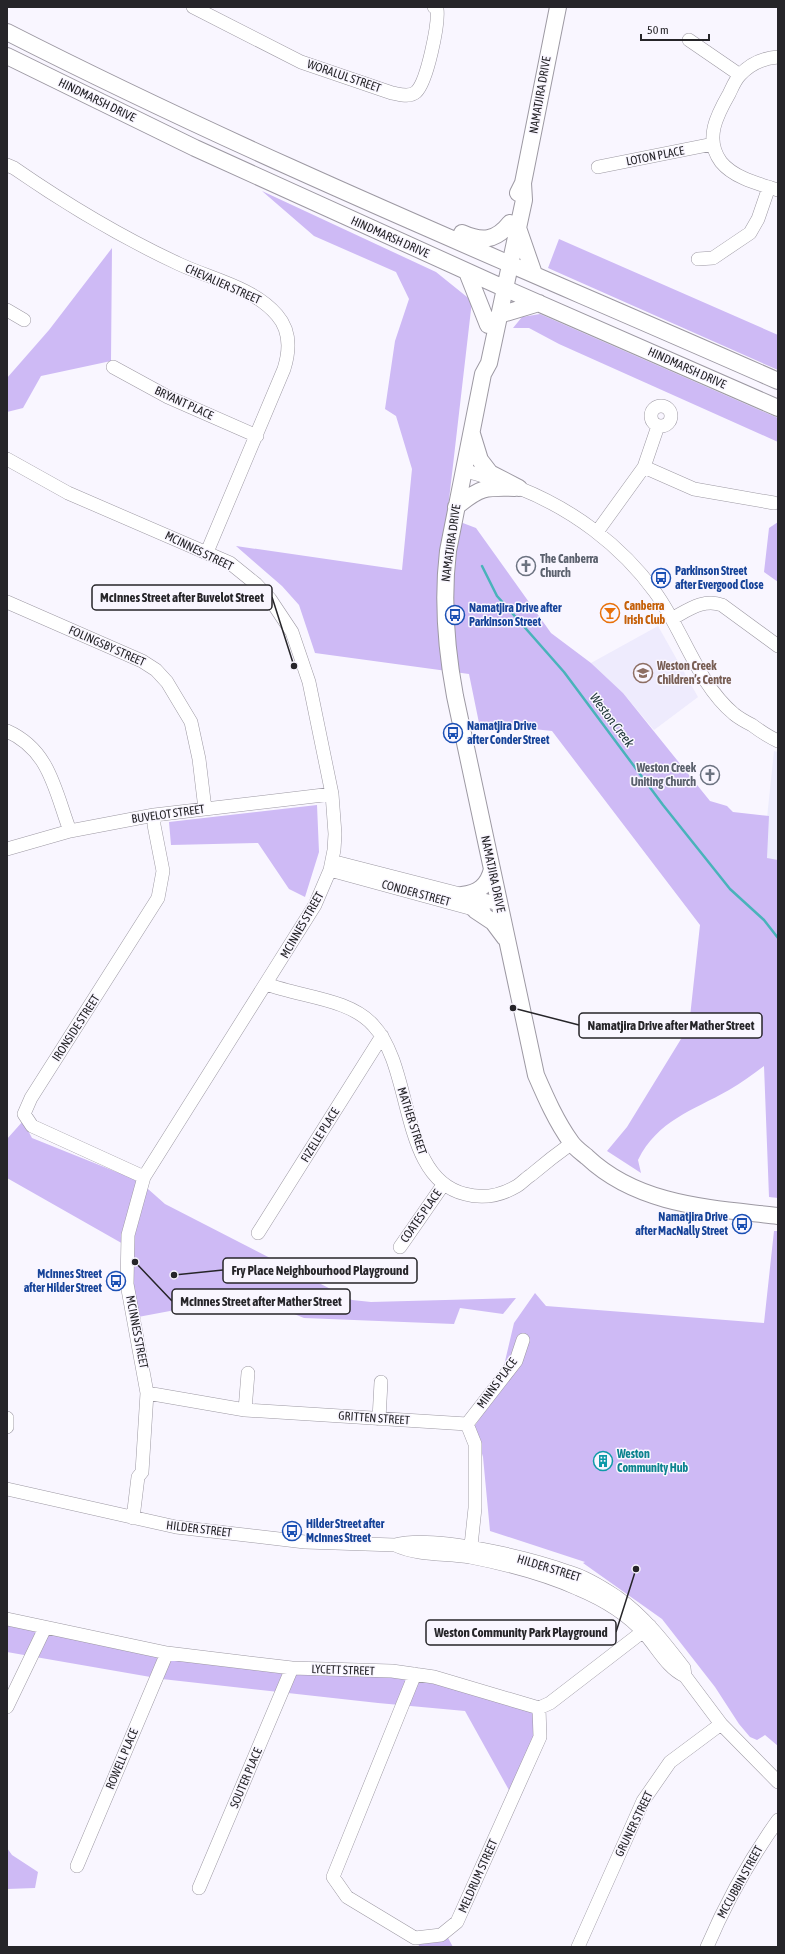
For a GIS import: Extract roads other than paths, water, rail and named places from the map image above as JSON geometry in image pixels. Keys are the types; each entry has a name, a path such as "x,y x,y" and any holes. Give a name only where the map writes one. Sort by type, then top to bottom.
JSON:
{"main road":[{"name":"NAMATJIRA DRIVE","path":"558,7 523,183 524,200 514,226 506,262 494,320 489,363 483,374 456,507 445,578 445,634 449,664 536,1075 549,1107 572,1143 599,1169 620,1183 668,1201 778,1216"},
{"name":"HINDMARSH DRIVE","path":"7,32 157,106 506,262 778,381"},
{"name":"HINDMARSH DRIVE","path":"7,56 195,148 467,272 778,408"},
{"path":"407,218 422,215 475,239 491,239 514,226 534,274"},
{"path":"467,272 494,320 539,303"},
{"path":"471,432 480,460 490,473 519,488"},
{"path":"456,507 471,495 482,489 519,488"},
{"path":"462,895 478,892 490,878 492,869"},
{"path":"475,910 493,922 506,939"}],"street":[{"name":"WORALUL STREET","path":"193,7 301,62 392,93 406,95 416,92 422,81 437,31 438,15 437,9 434,7"},
{"path":"689,40 740,75"},
{"path":"698,259 713,258 750,233 773,189 739,176 727,168 718,157 713,144 716,115 740,75 755,63 766,58 778,57"},
{"name":"LOTON PLACE","path":"598,167 713,144"},
{"name":"CHEVALIER STREET","path":"7,165 14,168 85,215 119,234 179,264 248,292 266,303 278,316 285,328 289,340 288,357 257,436 207,552"},
{"path":"7,310 24,320"},
{"name":"BRYANT PLACE","path":"113,368 168,397 257,436"},
{"path":"597,532 644,467 658,426"},
{"name":"MCINNES STREET","path":"7,459 68,493 230,563 256,584 270,599 292,632 309,682 332,794 335,834 331,866 315,905 267,984 144,1177 134,1210 128,1235 127,1284 147,1393 142,1472 138,1477 137,1519"},
{"path":"644,467 694,489 774,503"},
{"path":"464,470 519,488 574,516 597,532 621,553 655,592 673,618 705,679 716,694 734,713 778,740"},
{"name":"FOLINGSBY STREET","path":"7,602 142,661 156,670 167,682 191,722 200,759 205,809"},
{"path":"673,618 702,603 714,602 722,605 778,646"},
{"path":"7,731 17,735 34,748 45,762 70,831"},
{"name":"BUVELOT STREET","path":"7,849 70,831 154,815 332,794"},
{"name":"IRONSIDE STREET","path":"144,1177 32,1126 24,1114 31,1098 158,898 163,871 154,825 154,815"},
{"name":"CONDER STREET","path":"331,866 462,895 501,911"},
{"name":"CONDER STREET","path":"331,866 475,910 501,911"},
{"name":"MATHER STREET","path":"267,984 282,990 340,1005 356,1012 373,1025 382,1036 397,1073 420,1151 429,1168 443,1185 458,1193 486,1197 498,1195 518,1186 572,1143"},
{"name":"FIZELLE PLACE","path":"258,1233 382,1036"},
{"name":"COATES PLACE","path":"400,1247 443,1185"},
{"name":"MINNS PLACE","path":"467,1424 516,1361 523,1340"},
{"path":"245,1410 248,1373"},
{"path":"379,1419 381,1382"},
{"name":"GRITTEN STREET","path":"147,1393 245,1410 467,1424"},
{"path":"7,1418 7,1427"},
{"path":"467,1424 475,1444 475,1508 470,1552"},
{"name":"HILDER STREET","path":"7,1489 176,1527 306,1542 395,1545 408,1552 470,1552 538,1562 570,1572 595,1584 618,1598 684,1668 685,1676 721,1724 778,1782"},
{"name":"LYCETT STREET","path":"7,1620 167,1653 292,1668 392,1672 434,1677 539,1708"},
{"path":"7,1707 45,1628"},
{"path":"539,1708 556,1698 647,1629"},
{"name":"ROWELL PLACE","path":"77,1866 167,1653"},
{"name":"SOUTER PLACE","path":"199,1888 292,1668"},
{"name":"MELDRUM STREET","path":"415,1674 333,1878 347,1897 415,1938 441,1935 457,1922 540,1737 539,1708"},
{"name":"GRUNER STREET","path":"578,1947 643,1801 670,1762 721,1724"},
{"name":"MCCUBBIN STREET","path":"707,1947 728,1900 751,1857 778,1820"}],"waterway":[{"name":"Weston Creek","path":"482,566 497,596 564,672 663,805 730,889 764,920 778,938"}],"place":[{"name":"The Canberra Church","path":"526,566"},
{"name":"Parkinson Street after Evergood Close","path":"661,578"},
{"name":"Canberra Irish Club","path":"610,613"},
{"name":"Namatjira Drive after Parkinson Street","path":"455,615"},
{"name":"McInnes Street after Buvelot Street","path":"294,666"},
{"name":"Weston Creek Children’s Centre","path":"643,673"},
{"name":"Namatjira Drive after Conder Street","path":"453,733"},
{"name":"Weston Creek Uniting Church","path":"710,775"},
{"name":"Namatjira Drive after Mather Street","path":"513,1008"},
{"name":"Namatjira Drive after MacNally Street","path":"742,1224"},
{"name":"McInnes Street after Mather Street","path":"135,1262"},
{"name":"Fry Place Neighbourhood Playground","path":"174,1275"},
{"name":"McInnes Street after Hilder Street","path":"116,1281"},
{"name":"Weston Community Hub","path":"603,1461"},
{"name":"Hilder Street after McInnes Street","path":"292,1531"},
{"name":"Weston Community Park Playground","path":"636,1569"}]}
